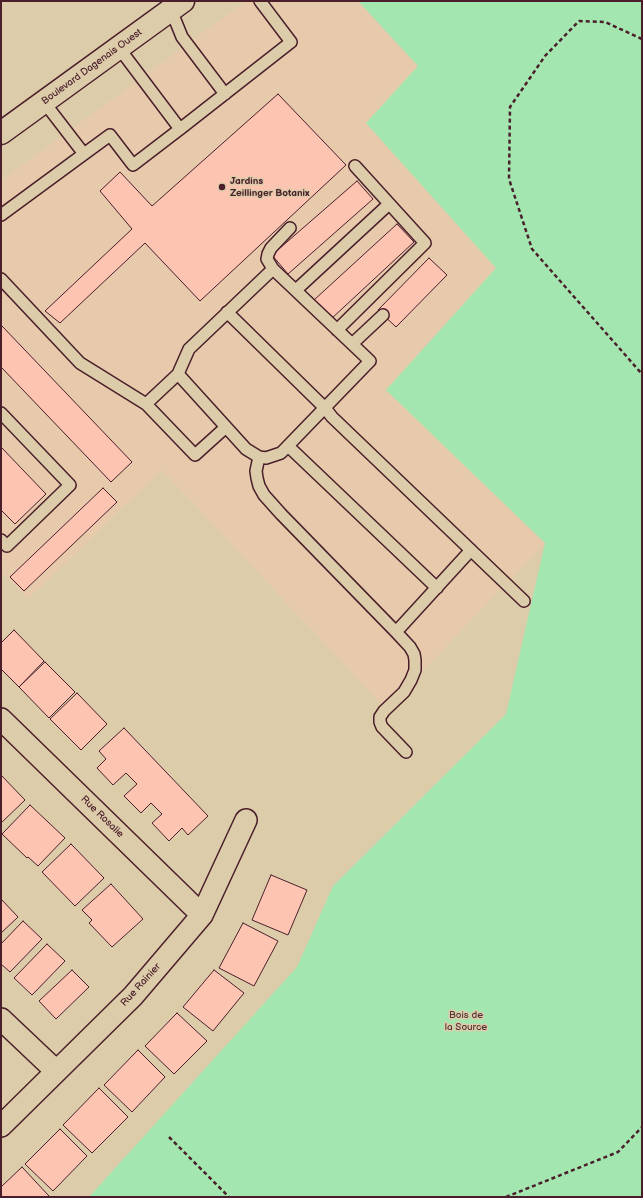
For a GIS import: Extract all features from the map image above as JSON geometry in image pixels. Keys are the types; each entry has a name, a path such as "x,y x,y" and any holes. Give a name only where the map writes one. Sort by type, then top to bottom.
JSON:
{"main road":[{"name":"Boulevard Dagenais Ouest","path":"1,133 177,6"}],"street":[{"name":"Rue Rosalie","path":"1,720 202,915"},
{"name":"Rue Rainier","path":"1,1126 133,996 202,915 246,820"},
{"path":"1,1019 56,1071"}],"lane":[{"path":"1,215 110,135 133,165 291,42 260,1"},
{"path":"177,6 182,37 225,94"},
{"path":"119,48 180,129"},
{"path":"44,102 84,154"},
{"path":"337,330 425,243 354,166"},
{"path":"296,290 390,204"},
{"path":"178,374 246,449 259,457 266,458 281,453 370,361 273,269 267,260 271,248 290,228"},
{"path":"146,404 178,374 189,349 273,269"},
{"path":"1,279 80,363 146,404 195,455 226,427"},
{"path":"227,312 325,408 332,417 524,601"},
{"path":"352,344 383,315"},
{"path":"1,413 70,484 7,546 1,540"},
{"path":"288,446 437,588"},
{"path":"259,457 256,471 259,486 264,495 396,632 410,647 414,654 415,670 411,680 404,692 384,711 380,717 382,727 406,752"},
{"path":"396,632 471,550"}],"path":[{"path":"642,40 605,22 579,22 544,56 510,107 509,179 532,249 642,374"},
{"path":"506,1197 618,1152 642,1127"},
{"path":"170,1137 229,1197"}],"shaded area":[{"path":"246,1 358,1 418,66 366,123 496,268 386,390 545,543 386,709 162,470 28,599 1,572 1,181"}],"green space":[{"name":"Bois de la Source","path":"358,1 642,1 642,1197 89,1197 297,967 333,886 506,714 545,543 386,390 496,268 366,123 418,66"}],"building":[{"path":"278,94 346,165 200,301 145,243 60,323 45,311 132,229 100,191 120,172 152,206"},
{"path":"357,181 373,199 288,274 272,255"},
{"path":"397,224 414,242 331,319 314,300"},
{"path":"429,258 447,275 396,327 378,310"},
{"path":"1,325 132,462 111,482 1,367"},
{"path":"1,447 46,494 15,524 1,510"},
{"path":"103,488 117,502 24,591 10,577"},
{"path":"14,630 44,661 19,687 1,669 1,643"},
{"path":"45,662 75,692 49,718 19,687"},
{"path":"77,693 107,724 81,750 50,719"},
{"path":"124,728 208,816 188,835 182,828 169,841 152,823 162,814 151,803 141,813 124,796 137,784 126,773 113,785 97,768 106,759 99,751"},
{"path":"1,775 25,800 1,823"},
{"path":"30,805 65,838 38,866 28,857 27,858 2,834"},
{"path":"71,844 104,878 75,906 42,872"},
{"path":"271,875 307,890 288,935 252,920"},
{"path":"111,884 143,919 112,947 89,923 92,920 82,910"},
{"path":"1,899 18,917 1,933"},
{"path":"23,921 42,939 10,972 1,964 1,944"},
{"path":"243,923 278,941 254,986 219,968"},
{"path":"47,944 65,961 32,995 14,978"},
{"path":"72,970 89,987 56,1019 39,1001"},
{"path":"214,970 244,993 213,1031 183,1007"},
{"path":"177,1013 207,1041 174,1074 145,1046"},
{"path":"138,1050 165,1077 132,1112 104,1085"},
{"path":"99,1088 128,1117 92,1153 63,1125"},
{"path":"60,1129 87,1156 53,1191 25,1164"},
{"path":"22,1167 49,1196 48,1197 1,1197 1,1187"}],"place":[{"name":"Jardins Zeillinger Botanix","path":"222,187"}]}
